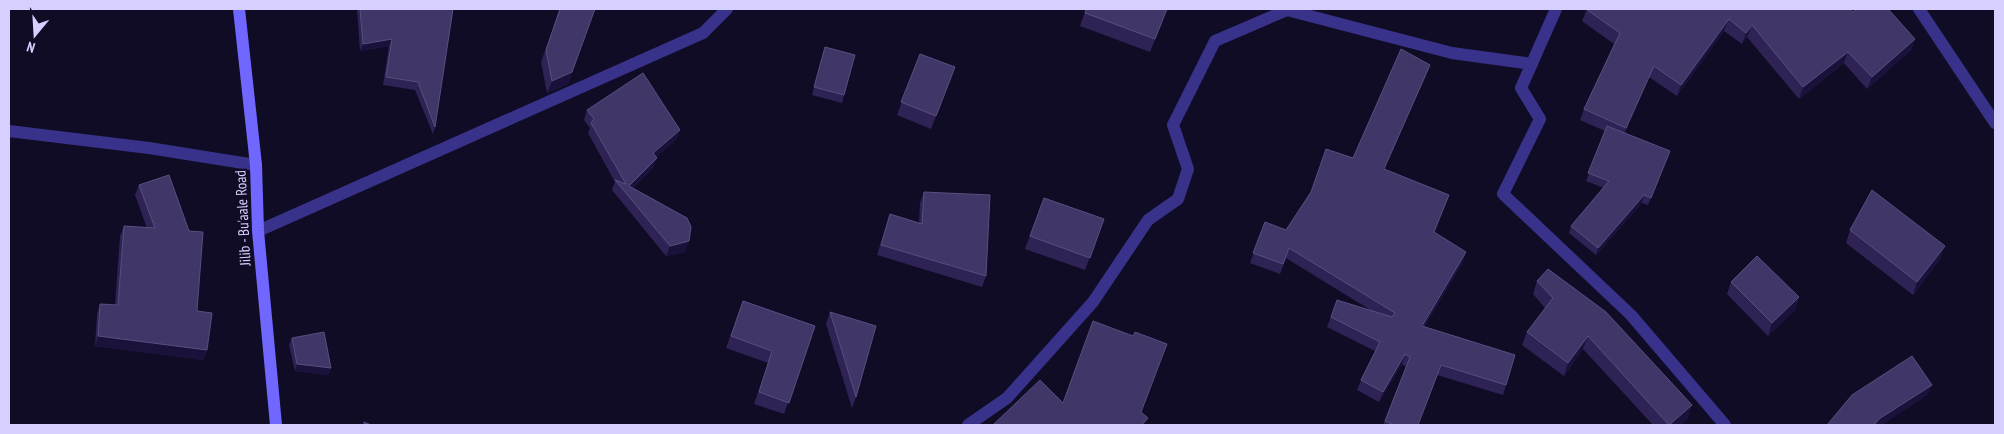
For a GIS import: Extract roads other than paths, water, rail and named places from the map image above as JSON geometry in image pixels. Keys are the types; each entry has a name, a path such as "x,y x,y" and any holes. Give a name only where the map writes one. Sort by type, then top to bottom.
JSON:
{"main road":[{"name":"Jilib - Bu'aale Road","path":"239,9 256,165 258,231 276,425"}],"street":[{"path":"258,231 704,33 726,9"},
{"path":"1556,9 1521,88 1540,119 1503,194 1631,315 1724,425"},
{"path":"1919,9 1995,123"},
{"path":"968,425 1007,398 1093,302 1148,220 1178,199 1188,169 1174,125 1215,41 1286,10 1452,53 1532,64"},
{"path":"9,131 149,148 256,165"}]}
